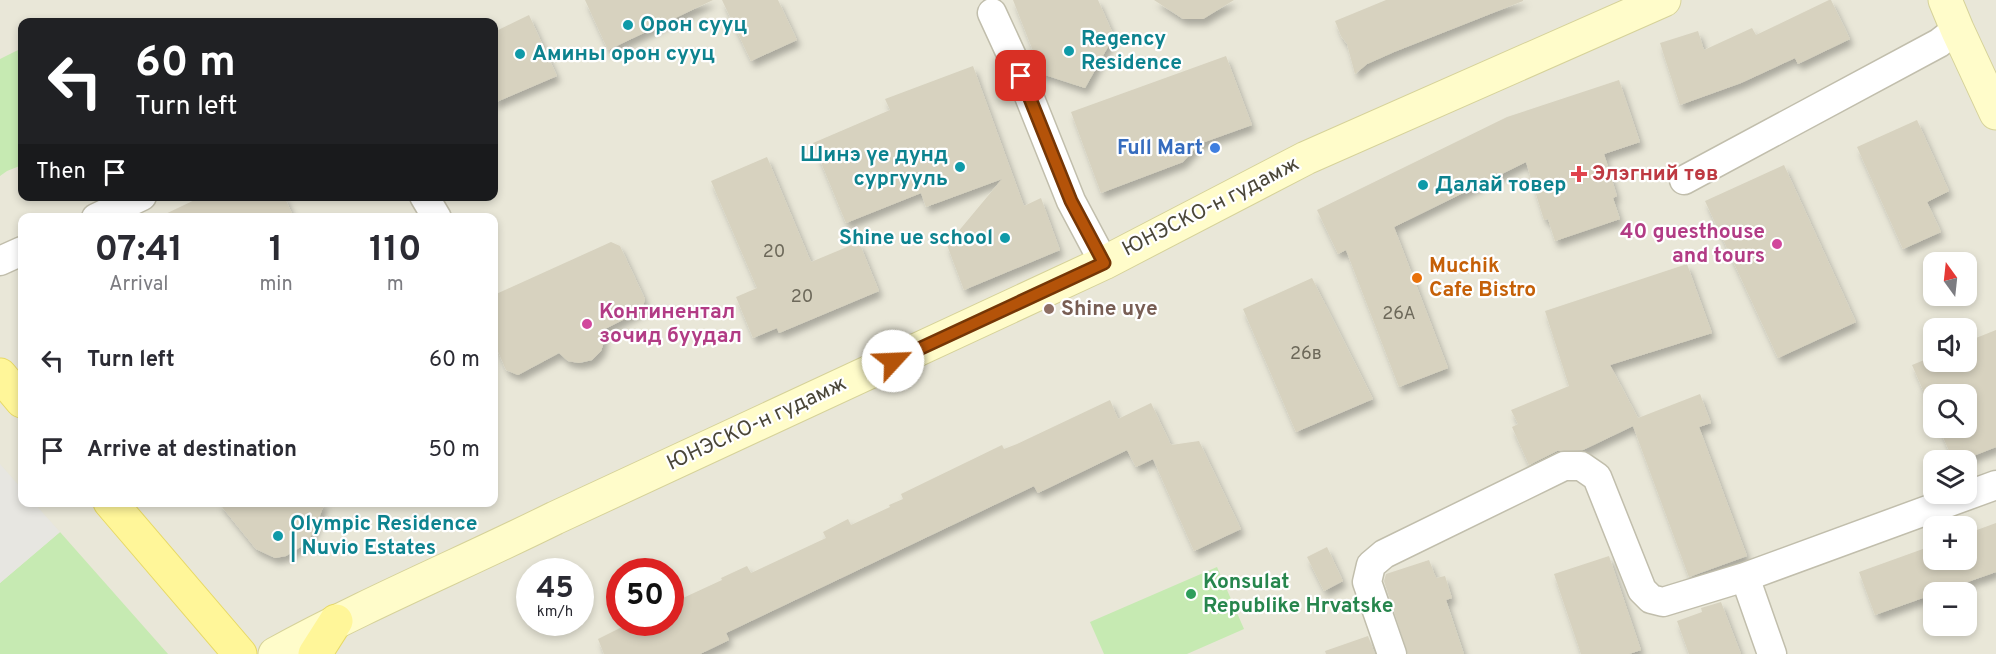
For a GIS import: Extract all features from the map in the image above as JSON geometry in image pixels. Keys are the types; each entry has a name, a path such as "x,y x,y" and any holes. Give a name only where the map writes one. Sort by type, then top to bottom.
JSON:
{"main road":[{"name":"ЮНЭСКО-н гудамж","path":"275,654 336,621 1104,263 1306,158 1664,0"},
{"path":"1951,14 1996,113"},
{"path":"0,375 18,396"},
{"path":"114,507 240,654"},
{"path":"315,654 336,621"}],"street":[{"path":"992,13 1021,76 1071,201 1104,263"},
{"path":"1684,180 1939,43 1951,14"},
{"path":"106,213 132,201"},
{"path":"0,261 18,253"},
{"path":"1392,654 1367,582 1371,565 1384,554 1564,466 1581,466 1597,477 1642,590 1651,599 1664,602 1745,577 1996,485"},
{"path":"1745,577 1772,654"}],"shaded area":[{"path":"0,0 1996,0 1996,654 0,654"},
{"path":"0,464 18,484 18,507 38,507 60,532 0,583"}],"green space":[{"path":"18,50 18,167 0,176 0,59"},
{"path":"60,532 168,654 0,654 0,583"},
{"name":"Konsulat Republike Hrvatske","path":"1217,567 1244,629 1187,654 1104,654 1090,622"}],"building":[{"name":"Орон сууц","path":"585,0 713,0 608,50"},
{"name":"Орон сууц","path":"722,0 778,0 797,40 751,61"},
{"name":"Regency Residence","path":"1013,0 1098,0 1114,36 1085,88 1042,74"},
{"name":"Regency Residence","path":"1154,0 1234,0 1203,19 1183,19"},
{"path":"1386,0 1523,1 1394,52 1367,64 1355,74 1347,44 1335,21"},
{"path":"1829,0 1850,39 1798,64 1795,58 1741,83 1680,105 1660,43 1698,31 1704,50 1752,28 1756,35"},
{"name":"Амины орон сууц","path":"529,15 557,76 498,101 498,30"},
{"path":"1226,56 1252,125 1199,144 1183,162 1101,193 1071,112"},
{"path":"973,66 1024,206 1041,198 1060,250 964,290 947,245 1002,179 926,207 921,193 846,223 813,143 890,110 885,99"},
{"path":"1619,80 1640,142 1604,154 1617,196 1613,198 1620,219 1555,241 1548,219 1544,220 1526,162 1394,227 1448,368 1399,387 1346,250 1338,254 1317,210 1507,117"},
{"path":"1917,120 1949,191 1927,202 1941,232 1903,249 1857,147"},
{"path":"767,157 811,262 859,242 879,291 779,333 777,328 753,338 736,297 757,288 711,181"},
{"path":"1784,165 1856,322 1778,358 1705,201"},
{"path":"193,201 286,201 292,213 167,213"},
{"name":"Континентал зочид буудал","path":"611,242 620,246 645,299 642,310 605,329 601,351 592,360 579,363 568,361 559,353 518,375 506,370 498,351 498,293"},
{"path":"1687,264 1712,333 1610,365 1638,418 1700,394 1711,423 1699,427 1747,556 1689,577 1633,426 1583,450 1557,451 1529,465 1512,427 1518,424 1511,410 1569,386 1545,311"},
{"path":"1312,278 1373,399 1296,432 1243,309"},
{"path":"1996,330 1996,447 1977,454 1977,450 1949,450 1943,438 1977,438 1977,384 1923,384 1923,390 1912,365 1923,360 1923,372 1977,372 1977,338"},
{"path":"1110,400 1118,419 1151,403 1171,445 1199,441 1241,529 1194,551 1153,459 1136,467 1127,450 1038,493 1034,486 726,633 729,640 700,654 604,654 598,639 606,635 684,636 684,598 747,566 751,573 826,538 823,532 848,519 851,525 903,499 901,494 1002,445 1004,449"},
{"name":"Olympic Residence | Nuvio Estates","path":"222,507 323,507 307,543 286,556 275,558 256,549"},
{"path":"1996,523 1996,572 1968,582 1923,582 1923,598 1875,615 1859,572 1923,549 1923,570 1977,570 1977,530"},
{"path":"1327,547 1343,581 1324,591 1307,557"},
{"path":"1609,556 1641,650 1629,654 1581,654 1554,574"},
{"path":"1429,560 1436,578 1445,576 1452,598 1446,600 1464,654 1408,654 1384,581 1386,574"},
{"path":"1721,602 1741,654 1689,654 1677,621 1702,612 1701,608"},
{"path":"1368,636 1375,654 1326,654 1325,651"}],"place":[{"name":"Орон сууц","path":"628,25"},
{"name":"Regency Residence","path":"1069,51"},
{"name":"Амины орон сууц","path":"520,54"},
{"name":"Full Mart","path":"1215,148"},
{"name":"Шинэ үе дунд сургууль","path":"960,167"},
{"name":"Элэгний төв","path":"1579,174"},
{"name":"Далай товер","path":"1423,185"},
{"name":"Shine ue school","path":"1005,238"},
{"name":"40 guesthouse and tours","path":"1777,244"},
{"name":"Muchik Cafe Bistro","path":"1417,278"},
{"name":"Shine uye","path":"1049,309"},
{"name":"Континентал зочид буудал","path":"587,324"},
{"name":"Olympic Residence | Nuvio Estates","path":"278,536"},
{"name":"Konsulat Republike Hrvatske","path":"1191,594"}],"route":[{"path":"893,361 1104,263 1071,201 1021,76"}]}
